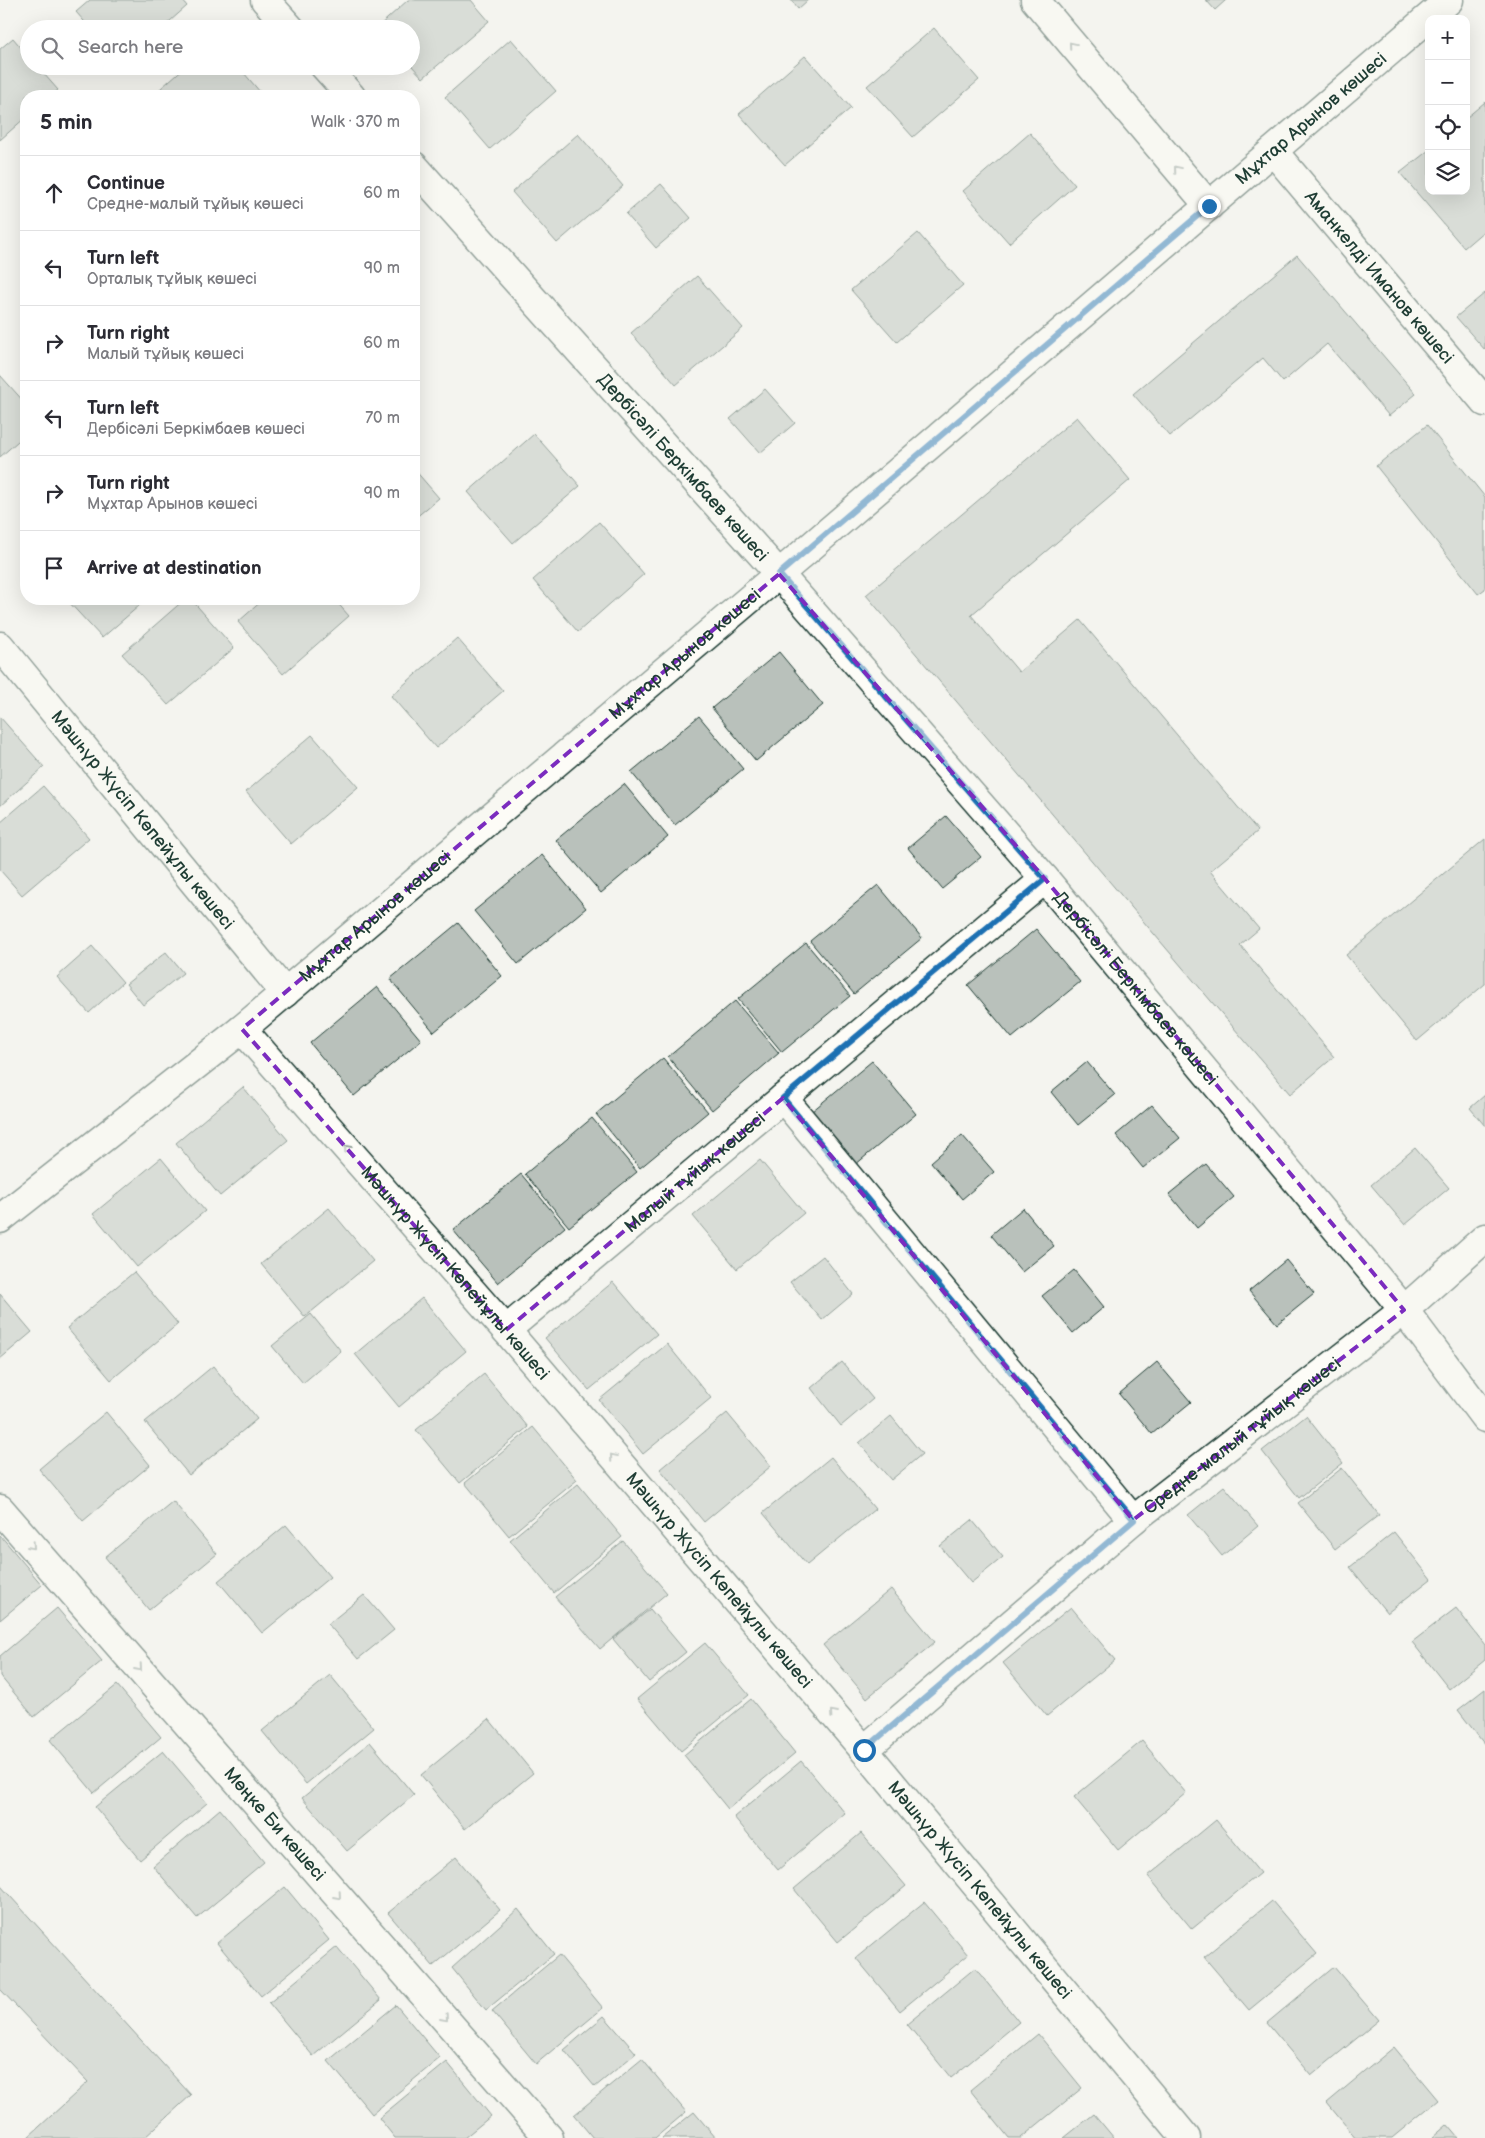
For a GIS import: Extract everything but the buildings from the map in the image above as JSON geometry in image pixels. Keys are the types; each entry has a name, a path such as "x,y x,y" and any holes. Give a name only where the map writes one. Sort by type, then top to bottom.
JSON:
{"street":[{"path":"265,0 283,20"},
{"path":"1035,0 1209,206"},
{"name":"Мұхтар Арынов көшесі","path":"0,1219 285,993 779,574 1450,0"},
{"path":"332,75 346,90"},
{"name":"Аманкелді Иманов көшесі","path":"1273,151 1485,402"},
{"name":"Дербісәлі Беркімбаев көшесі","path":"420,173 779,574 1045,879 1404,1310 1485,1418"},
{"name":"Мәшһүр Жүсіп Көпейұлы көшесі","path":"0,646 285,993"},
{"name":"Малый тұйық көшесі","path":"506,1330 1045,879"},
{"name":"Мәшһүр Жүсіп Көпейұлы көшесі","path":"242,1029 506,1330 864,1750 1186,2138"},
{"path":"783,1098 1134,1520"},
{"name":"Средне-малый тұйық көшесі","path":"864,1750 1134,1520 1404,1310 1485,1238"},
{"name":"Мөңке Би көшесі","path":"0,1509 549,2138"}],"highlighted area":[{"path":"779,574 1045,879 1404,1310 1133,1520 783,1098 506,1330 242,1029"}],"route":[{"path":"864,1750 1134,1520 783,1098 1045,879 779,574 1209,206"}]}
